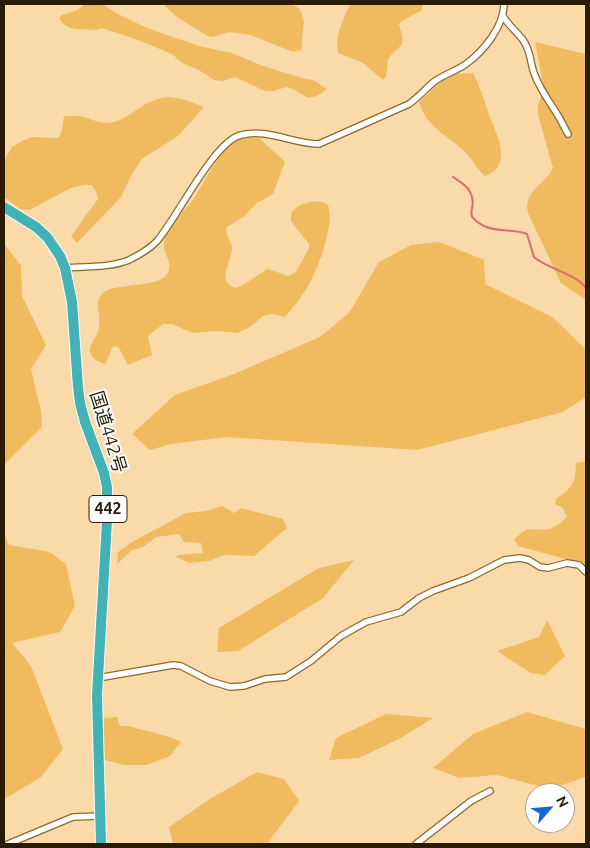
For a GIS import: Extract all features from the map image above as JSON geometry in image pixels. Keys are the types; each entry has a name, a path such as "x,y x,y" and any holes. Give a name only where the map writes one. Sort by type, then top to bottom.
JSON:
{"highway":[{"name":"国道442号","path":"4,207 19,215 42,232 55,247 65,268 72,302 80,403 85,422 104,472 107,487 108,506 97,695 101,844"}],"street":[{"path":"65,268 114,265 142,253 156,242 179,212 189,192 204,170 235,136 262,133 306,144 319,144 331,141 409,104 436,80 464,65 478,54 488,42 503,16 504,4"},
{"path":"503,16 510,28 523,40 529,51 534,73 545,98 558,115 568,134"},
{"path":"98,678 173,666 180,666 210,681 230,687 244,686 265,679 286,677 311,661 341,636 366,622 401,612 419,598 469,578 504,560 520,558 540,567 548,568 567,563 579,565 586,572"},
{"path":"416,844 471,801 490,791"},
{"path":"8,844 73,816 99,816"}],"shaded area":[{"path":"84,4 103,4 116,13 147,28 199,46 232,53 263,66 313,80 327,89 317,96 308,98 286,87 274,91 265,91 235,77 223,81 214,80 199,70 182,63 172,54 133,38 101,28 97,30 70,28 59,18 62,15 78,10"},
{"path":"163,4 292,4 300,9 304,21 301,50 293,52 251,35 229,32 213,37 208,36 178,18"},
{"path":"350,4 423,4 422,10 399,24 403,41 388,59 386,77 383,80 363,63 338,53 339,33"},
{"path":"535,42 586,54 586,300 561,283 528,213 527,205 531,194 553,168 538,115 538,105 544,89"},
{"path":"473,73 481,90 500,146 501,156 499,164 494,171 485,176 465,152 432,125 419,102 442,81 457,74"},
{"path":"170,97 183,99 204,107 178,136 142,159 121,197 77,243 71,236 98,199 92,185 71,188 29,210 20,209 4,197 4,160 12,147 32,137 58,138 61,134 64,116 82,116 102,123 110,123 128,116 152,101"},
{"path":"244,137 259,138 285,162 273,194 257,203 245,216 227,227 226,233 232,247 232,252 226,270 226,281 235,288 268,269 288,276 296,272 309,248 309,244 291,221 291,213 303,204 319,201 328,205 329,225 318,266 305,292 285,317 272,314 263,316 250,327 237,333 215,331 192,333 172,324 163,324 148,336 152,355 128,365 119,348 115,346 112,348 106,364 99,362 91,354 90,347 99,328 98,303 100,296 105,291 113,288 154,282 162,279 167,274 169,261 164,248 166,235 192,201 227,146"},
{"path":"439,242 484,260 485,284 552,317 586,349 586,397 563,412 417,450 227,437 171,444 150,450 132,434 175,395 234,374 320,337 349,313 379,262 411,245"},
{"path":"4,244 21,265 22,296 46,345 31,369 41,411 42,427 4,465"},
{"path":"586,461 586,570 580,563 518,546 514,539 527,529 545,530 553,528 567,517 563,508 555,504 556,499 570,488 575,476 576,463"},
{"path":"222,506 234,513 241,508 283,519 287,528 254,556 224,555 209,561 189,563 176,557 178,555 203,553 201,543 184,542 179,534 156,537 143,547 132,550 117,564 118,552 132,542 186,513 207,511"},
{"path":"4,534 9,545 50,552 66,564 75,606 60,632 12,643 31,666 63,749 40,778 4,799"},
{"path":"354,560 323,598 238,651 217,652 219,628 319,568"},
{"path":"547,620 565,656 545,675 531,673 497,651 539,637"},
{"path":"527,712 586,729 586,777 568,783 527,783 497,775 459,778 433,768 473,734"},
{"path":"386,714 433,718 401,738 359,758 329,760 336,738"},
{"path":"117,717 120,726 128,726 173,738 181,742 170,756 147,765 124,765 101,759 104,718"},
{"path":"257,772 284,779 299,801 267,844 173,844 169,827 213,797"}],"waterway":[{"path":"453,177 471,193 473,202 471,213 473,219 489,228 527,234 534,257 577,280 586,289"}]}
